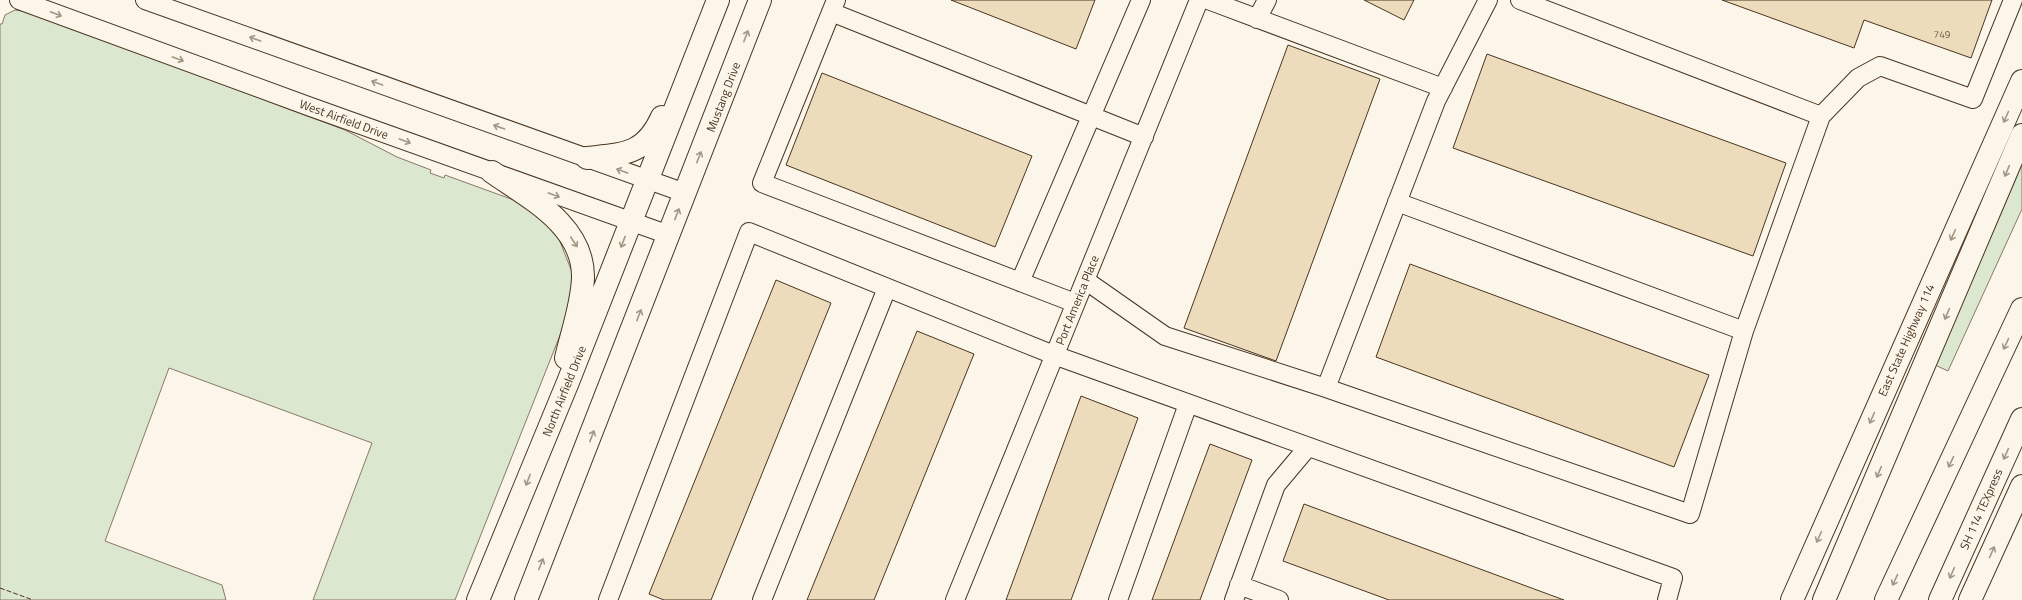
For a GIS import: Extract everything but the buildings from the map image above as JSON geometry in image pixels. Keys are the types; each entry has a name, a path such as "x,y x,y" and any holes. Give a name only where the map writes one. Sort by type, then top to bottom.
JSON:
{"main road":[{"path":"587,158 618,155 641,147 656,131 717,0"},
{"path":"648,180 717,0"},
{"name":"Mustang Drive","path":"685,193 760,0"},
{"name":"East State Highway 114","path":"1792,600 2022,81"},
{"path":"1824,600 2022,135"},
{"path":"492,172 545,208 565,228 579,250 583,276 580,299 540,449"},
{"name":"North Airfield Drive","path":"478,600 648,180"},
{"path":"526,600 685,193"},
{"path":"1886,600 2022,309"},
{"name":"SH 114 TEXpress","path":"1940,600 2022,419"},
{"path":"1970,600 2022,486"}],"street":[{"name":"West Airfield Drive","path":"19,0 669,235"},
{"path":"145,0 685,193"},
{"path":"1020,282 1141,0"},
{"name":"Port America Place","path":"955,600 1199,0"},
{"path":"1208,0 1443,88"},
{"path":"1257,19 1267,0"},
{"path":"1326,388 1436,101 1488,0"},
{"path":"1520,0 1821,116"},
{"path":"1085,280 1165,336 1326,388 1690,514 1744,331 1821,116 1858,78 1880,66 1973,99 2013,0"},
{"path":"1075,303 762,183 834,6 1091,116 1144,137"},
{"path":"1397,202 1744,331"},
{"path":"608,600 749,232 1054,355 1673,578 1667,600"},
{"path":"762,600 887,288"},
{"path":"1118,600 1188,404"},
{"path":"1279,600 1237,593 1276,485 1308,446"}],"green space":[{"path":"15,10 28,12 345,130 397,157 431,170 430,173 444,178 445,175 522,203 557,234 572,272 574,290 570,310 455,600 313,600 372,443 169,368 105,541 222,585 226,600 0,600 0,24 2,24 5,15"},
{"path":"2022,156 2022,209 1948,371 1935,365"}],"fence":[{"path":"0,588 33,600"}]}
